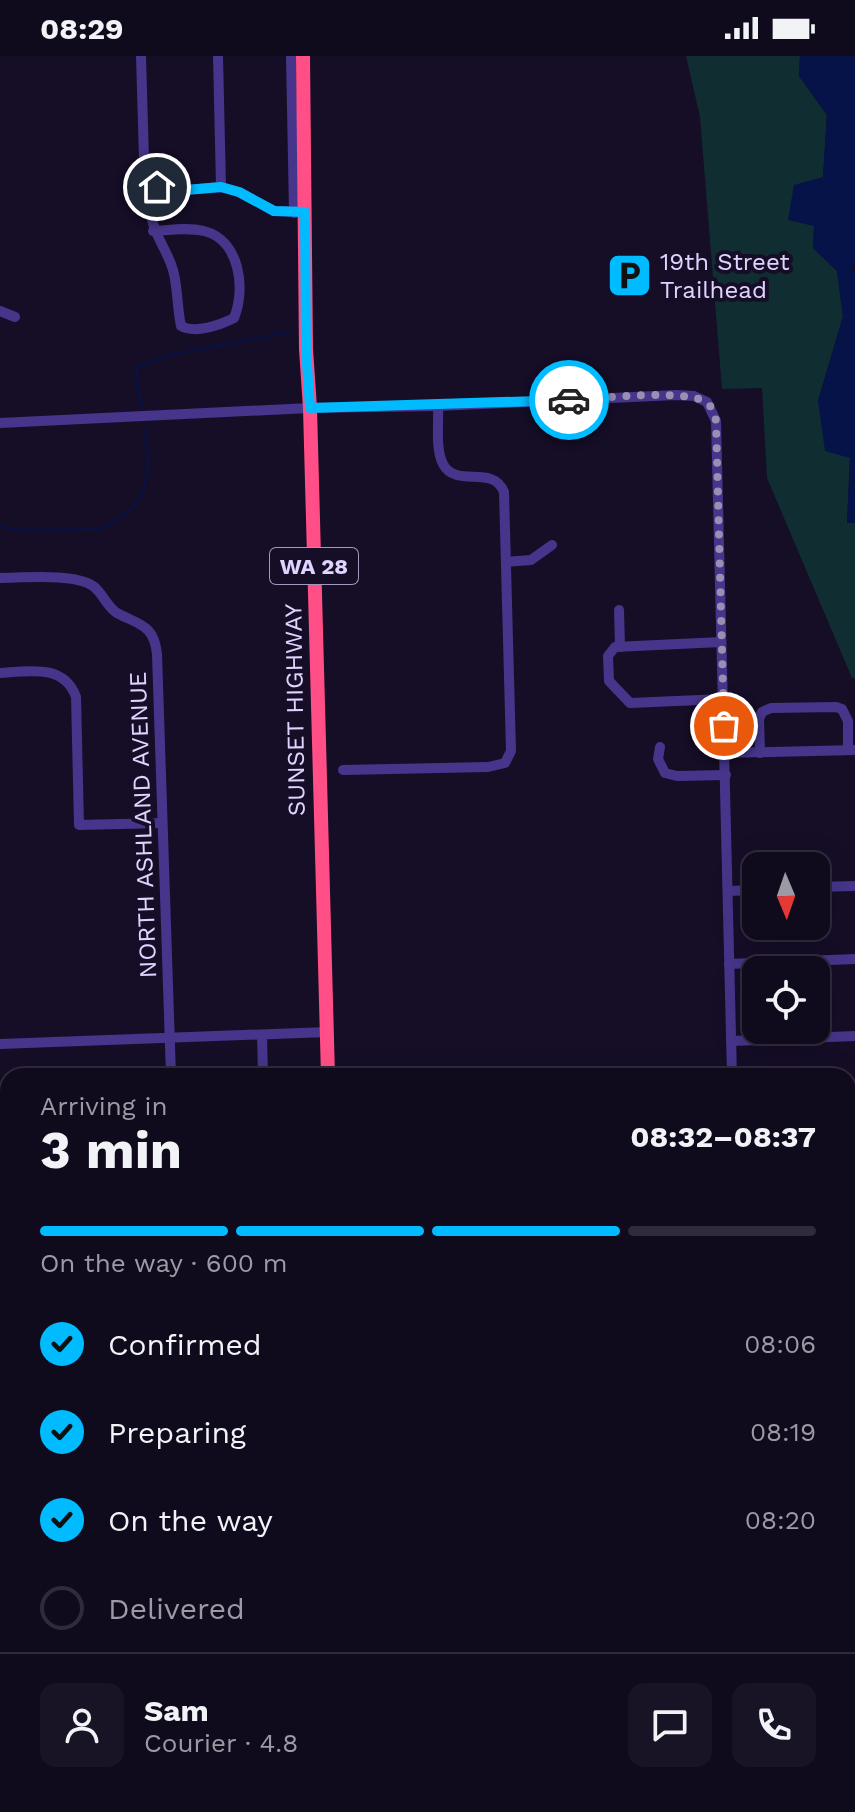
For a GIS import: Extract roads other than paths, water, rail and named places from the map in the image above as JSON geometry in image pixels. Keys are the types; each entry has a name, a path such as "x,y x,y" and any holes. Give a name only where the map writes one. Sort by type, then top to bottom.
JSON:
{"highway":[{"name":"SUNSET HIGHWAY","path":"303,56 300,213 310,408 328,1068"}],"street":[{"path":"141,56 144,159 147,175 157,187 174,191 221,187 239,192 274,211 300,213"},
{"path":"218,56 221,187"},
{"name":"SUNSET HIGHWAY","path":"291,56 300,213"},
{"path":"153,231 207,231 225,243 234,257 240,280 234,318 197,330 181,326 173,270 153,231 152,202 157,187"},
{"path":"0,311 15,317"},
{"path":"0,423 676,395 694,396 707,402 716,421 732,1068"},
{"path":"343,770 495,766 508,759 512,737 503,488 494,479 457,475 445,467 440,452 438,406"},
{"path":"506,562 531,560 552,545"},
{"name":"NORTH ASHLAND AVENUE","path":"0,578 83,581 96,588 113,611 148,628 156,644 171,1068"},
{"path":"619,610 620,647"},
{"path":"721,642 615,647 608,656 609,681 630,703 723,699"},
{"path":"0,673 59,674 70,683 76,697 79,825 162,823"},
{"path":"725,753 760,753 852,750 848,721 842,709 836,707 771,708 762,712 759,719 760,753"},
{"path":"660,747 658,759 665,773 677,776 726,775"},
{"path":"830,887 855,886"},
{"path":"728,891 742,890"},
{"path":"729,964 855,959"},
{"path":"0,1044 327,1032"},
{"path":"262,1035 263,1068"},
{"path":"731,1041 855,1036"}],"waterway":[{"path":"143,409 136,382 137,367 170,355 289,332"},
{"path":"0,527 24,530 98,529 113,523 134,507 144,490 148,464 145,428"}],"place":[{"name":"19th Street Trailhead","path":"629,276"}]}
